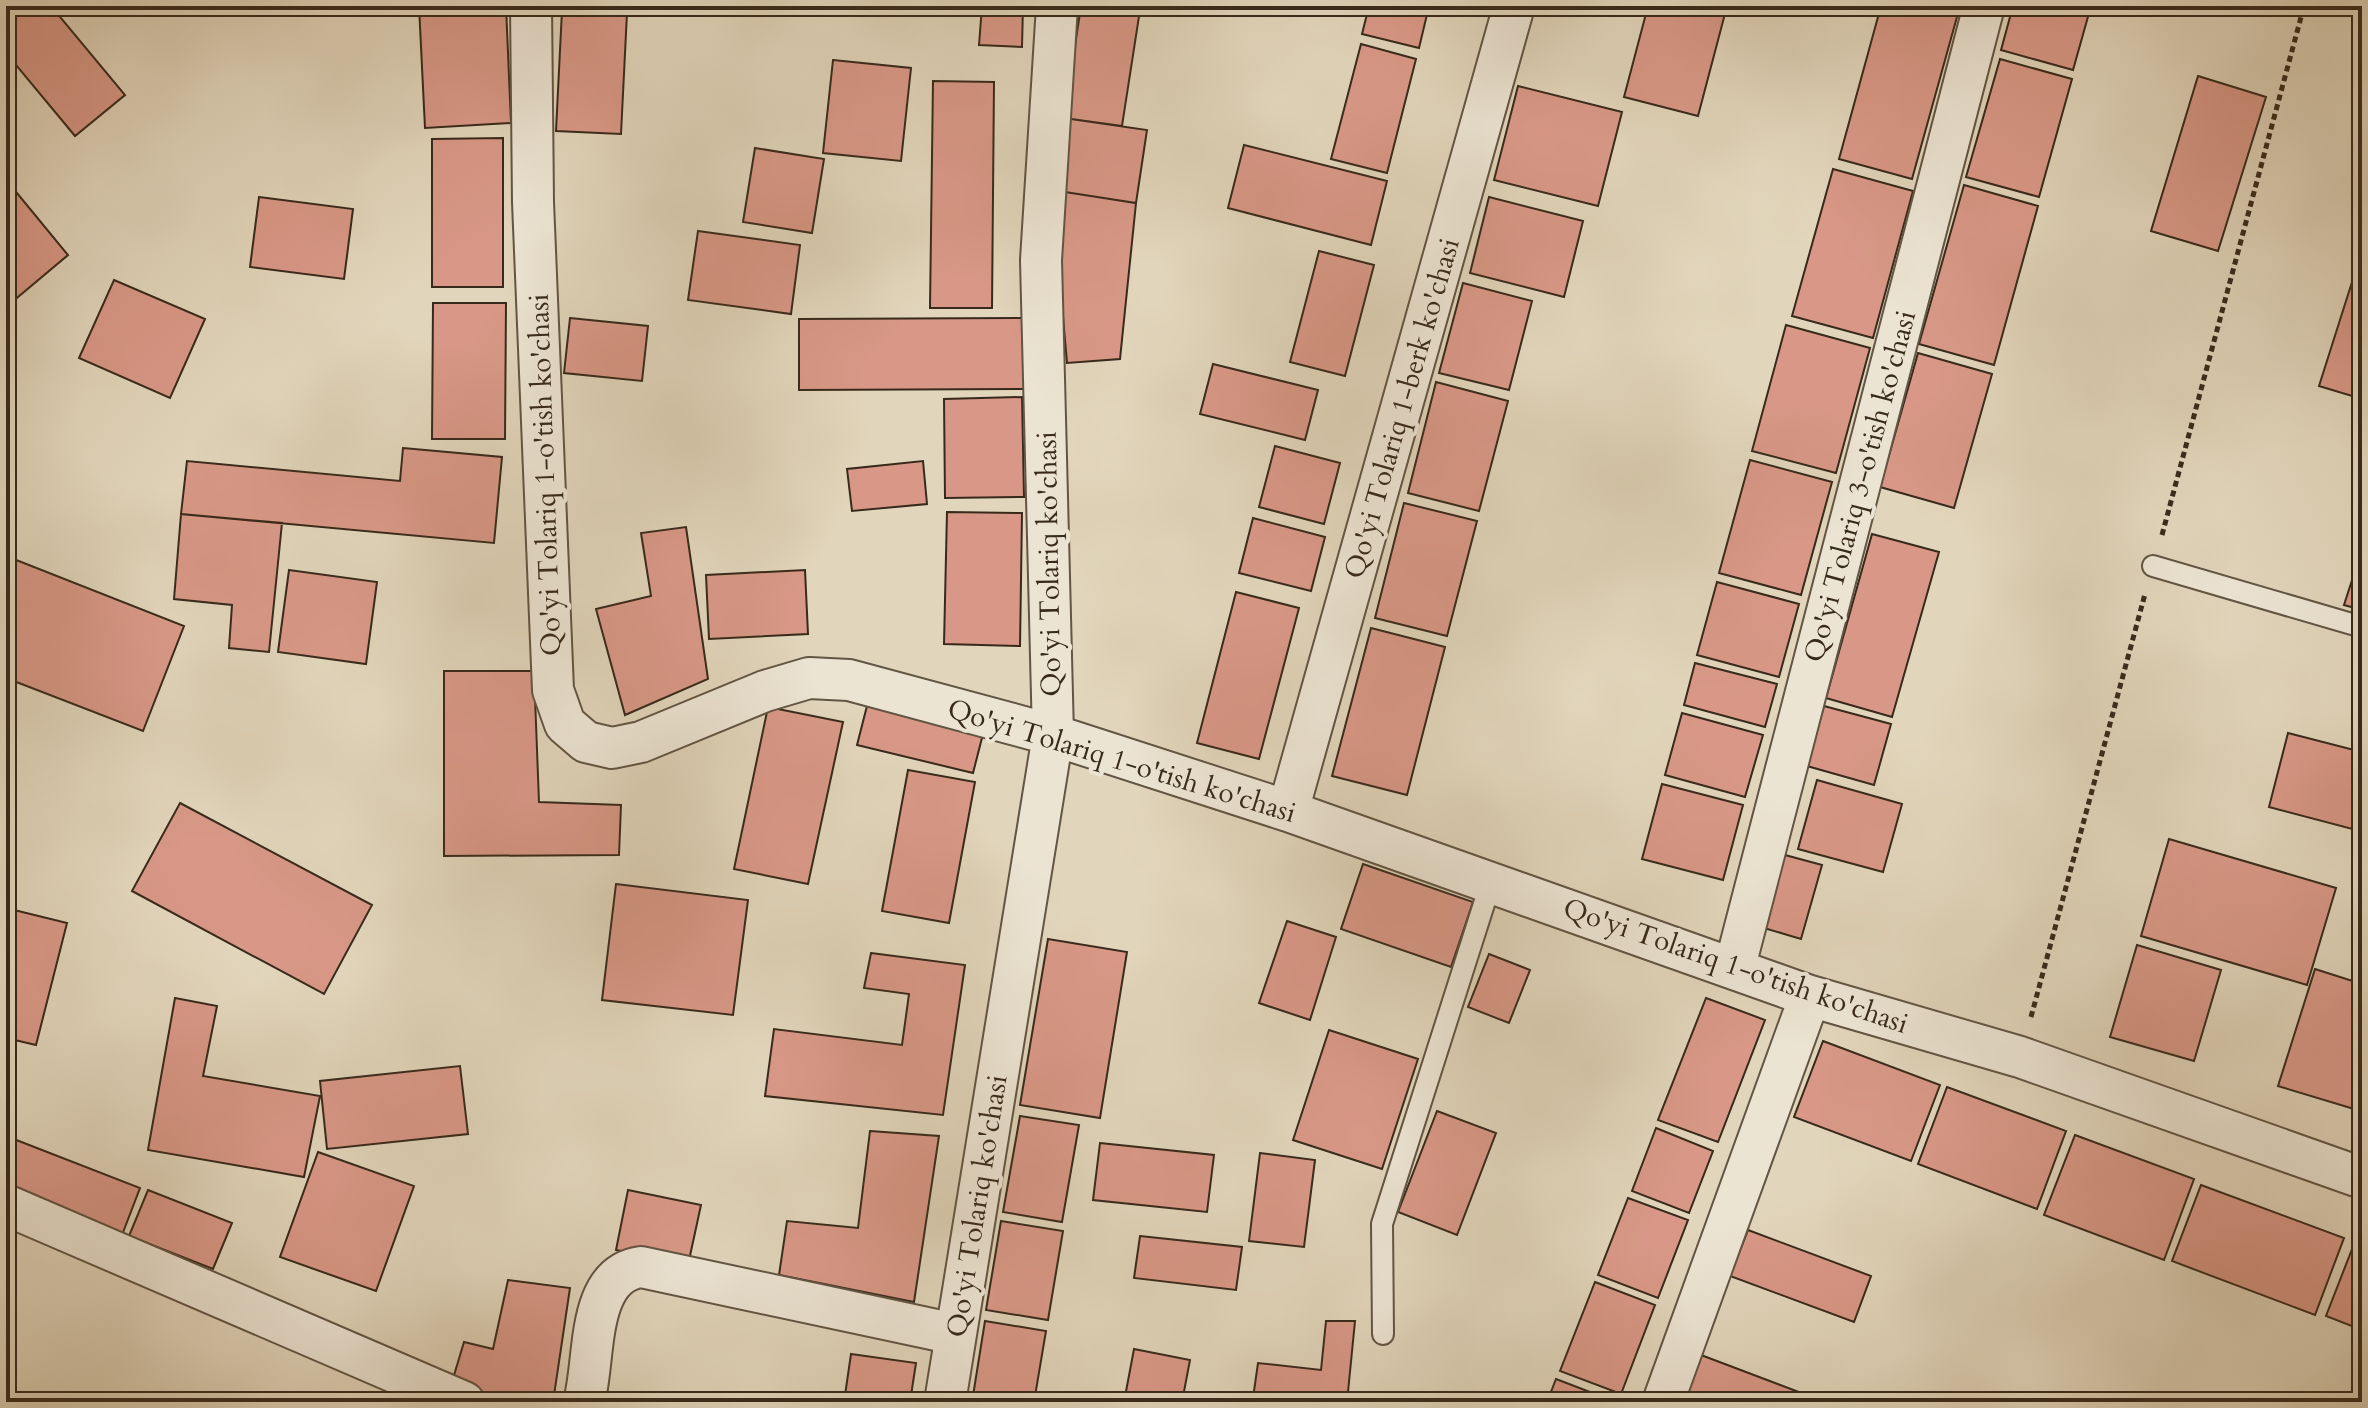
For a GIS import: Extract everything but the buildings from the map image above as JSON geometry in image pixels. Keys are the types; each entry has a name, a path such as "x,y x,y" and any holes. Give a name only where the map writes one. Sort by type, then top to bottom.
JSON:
{"street":[{"name":"Qo'yi Tolariq 1-o'tish ko'chasi","path":"531,6 533,202 553,690 565,724 586,742 612,748 641,742 765,691 809,678 849,680 1053,735 1288,811 1735,966 1810,996 2020,1057 2362,1178"},
{"name":"Qo'yi Tolariq ko'chasi","path":"945,1402 1053,735 1041,260 1057,6"},
{"name":"Qo'yi Tolariq 1-berk ko'chasi","path":"1288,811 1514,6"},
{"name":"Qo'yi Tolariq 3-o'tish ko'chasi","path":"1735,966 1984,6"},
{"path":"1663,1402 1810,996"},
{"path":"6,1205 423,1394 464,1402"},
{"path":"584,1402 603,1293 624,1270 641,1267 955,1334"}],"lane":[{"path":"2153,566 2362,627"},
{"path":"1383,1334 1382,1224 1491,882"}]}
